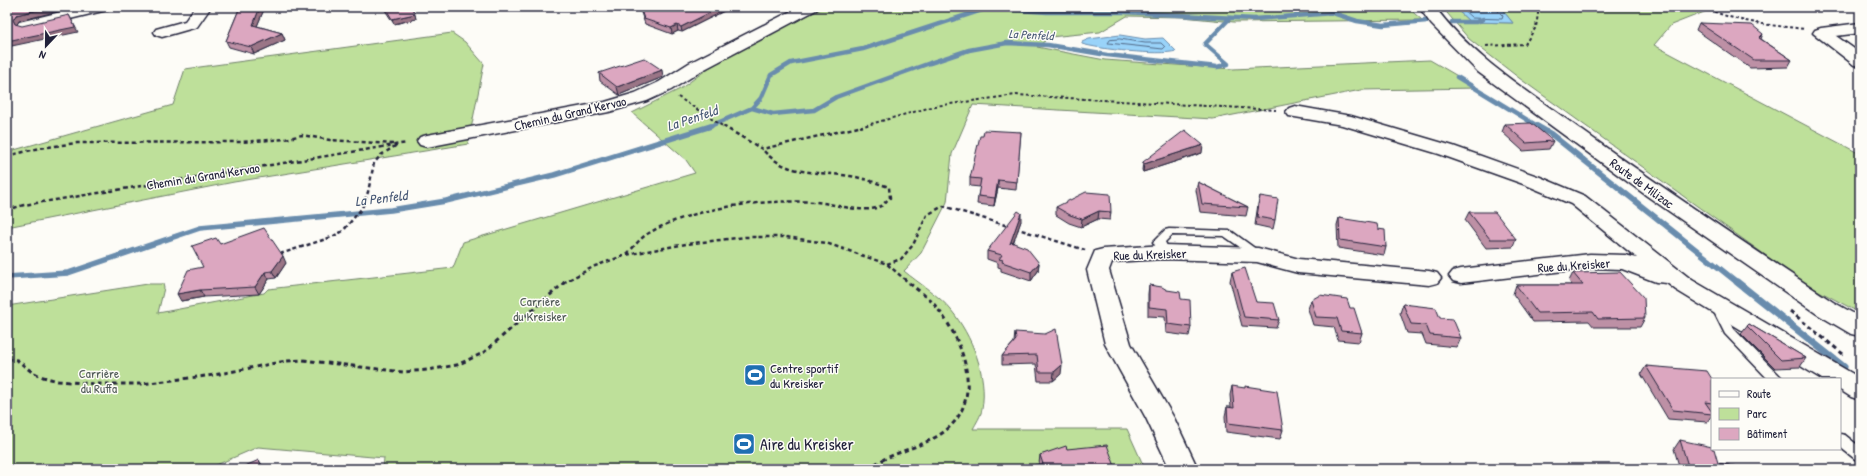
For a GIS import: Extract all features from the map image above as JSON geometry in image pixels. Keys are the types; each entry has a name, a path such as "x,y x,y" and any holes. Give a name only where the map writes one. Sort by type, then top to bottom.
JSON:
{"street":[{"path":"25,24 102,7"},
{"path":"162,32 191,24 203,7"},
{"name":"Chemin du Grand Kervao","path":"427,141 525,124 609,107 665,86 702,64 811,7"},
{"name":"Route de Milizac","path":"1432,14 1484,68 1654,192 1825,308 1860,328"},
{"path":"1821,33 1859,28"},
{"path":"1821,33 1860,61"},
{"path":"1295,112 1344,120 1446,150 1533,181 1578,200 1684,285 1840,378"},
{"name":"Rue du Kreisker","path":"1184,469 1160,418 1118,344 1098,270 1103,256 1164,252 1258,255 1298,266 1429,278"},
{"name":"Rue du Kreisker","path":"1461,276 1590,262 1625,262 1684,285"},
{"path":"1841,379 1860,390"}],"lane":[{"path":"1716,304 1729,331 1775,378"},
{"path":"1841,440 1860,455"}],"path":[{"path":"1463,47 1525,44 1536,27 1539,7"},
{"path":"1704,7 1722,16 1742,21 1795,27 1821,33"},
{"path":"665,86 686,103 752,144 762,148 854,128 935,106 1016,95 1295,112"},
{"path":"7,156 40,148 77,143 202,141 241,142 285,139 302,135 330,140 399,144"},
{"path":"275,256 332,237 343,231 362,208 368,192 374,164 382,155 399,144"},
{"name":"Chemin du Grand Kervao","path":"7,210 32,203 399,144"},
{"path":"626,255 647,234 672,221 720,210 796,202 815,202 851,208 869,208 880,206 890,198 889,187 853,176 802,172 778,165 768,157 762,148"},
{"path":"887,264 901,259 913,245 927,215 943,206 1103,256"},
{"path":"7,359 16,360 32,372 43,377 58,381 96,384 141,384 206,376 286,361 303,360 403,372 428,370 457,365 483,353 561,284 595,266 626,255 686,244 745,237 786,237 826,243 887,264 937,307 956,337 965,357 968,383 964,407 953,424 937,437 881,459 868,469"}],"green space":[{"path":"825,7 1407,7 1422,20 1234,22 1182,17 1127,16 1100,32 1050,37 1037,47 1105,60 1233,69 1430,60 1478,88 1361,90 1213,119 973,105 952,154 947,202 921,253 904,271 947,305 959,320 972,344 977,356 983,383 980,417 973,429 1127,429 1145,469 383,469 384,458 258,447 207,469 7,469 7,306 148,284 163,284 164,288 158,313 264,293 268,289 453,268 463,242 695,173 686,160 632,113 680,89 710,67 761,38"},
{"path":"1442,7 1454,7 1470,22 1513,23 1500,7 1717,7 1671,25 1654,45 1860,154 1860,313 1804,283 1519,78 1469,39"},
{"path":"452,33 465,42 484,64 468,144 234,182 7,227 7,152 173,105 185,69"}],"water":[{"path":"1454,7 1500,7 1513,23 1470,22"},
{"path":"1120,35 1145,39 1163,38 1176,51 1157,53 1129,51 1082,44 1082,42 1089,39"}],"building":[{"path":"7,7 50,7 16,15 13,20 15,24 22,26 69,15 75,27 7,41"},
{"path":"240,7 260,7 253,25 282,33 251,47 226,41"},
{"path":"385,7 411,7 415,14 392,19"},
{"path":"640,7 721,7 681,27 677,25 671,28 644,19"},
{"path":"1699,23 1752,25 1763,34 1759,38 1792,60 1754,60"},
{"path":"644,58 662,70 617,87 599,73"},
{"path":"1531,123 1553,141 1526,143 1505,124"},
{"path":"984,130 1021,132 1017,182 998,180 995,198 978,196 981,179 970,178 980,136 983,136"},
{"path":"1185,130 1203,145 1144,164 1143,162"},
{"path":"1198,182 1248,207 1202,204"},
{"path":"1086,192 1110,194 1111,212 1099,211 1082,219 1070,215 1056,207"},
{"path":"1260,196 1278,199 1275,220 1257,217"},
{"path":"1018,211 1021,213 1010,244 1011,242 1027,248 1039,263 1031,272 1002,262 1003,260 999,259 1002,255 987,251"},
{"path":"1469,212 1495,212 1516,239 1490,239"},
{"path":"1339,218 1377,224 1378,229 1385,230 1386,247 1340,240"},
{"path":"264,228 283,256 272,271 265,272 255,287 200,290 177,294 188,270 203,267 192,246 216,238 220,244"},
{"path":"1245,268 1256,302 1274,303 1279,320 1244,317 1232,272"},
{"path":"1620,272 1644,298 1645,318 1598,319 1593,312 1537,313 1516,285 1583,285 1573,273"},
{"path":"1149,285 1180,292 1181,299 1190,300 1191,327 1168,324 1167,309 1149,307"},
{"path":"1320,295 1347,299 1350,308 1354,308 1362,333 1341,331 1337,318 1316,317 1311,300"},
{"path":"1403,304 1436,308 1440,318 1453,319 1461,338 1430,335 1426,325 1411,324"},
{"path":"1749,324 1806,358 1781,360 1747,326"},
{"path":"1056,329 1062,365 1054,372 1039,372 1037,355 1002,356 1016,340 1015,332 1045,334"},
{"path":"1646,366 1707,371 1711,378 1711,403 1705,402 1711,411 1711,414 1673,410"},
{"path":"1232,386 1245,388 1245,386 1277,391 1283,430 1228,423 1227,407 1234,408"},
{"path":"1680,440 1711,447 1711,450 1714,450 1718,463 1748,469 1689,469"},
{"path":"1107,445 1116,469 1036,469 1035,465 1043,464 1040,455 1066,446 1067,449"},
{"path":"259,460 262,469 238,469"}],"waterway":[{"name":"La Penfeld","path":"752,108 761,98 771,75 791,63 863,49 988,8 1047,12 1124,12 1254,19 1333,13 1357,21 1383,25 1427,21"},
{"name":"La Penfeld","path":"752,108 773,114 814,110 836,97 930,63 969,50 1007,43 1048,45 1107,55 1217,67 1228,64 1205,44 1230,18"},
{"name":"La Penfeld","path":"1452,22 1477,22 1483,19"},
{"path":"1457,77 1539,127"},
{"name":"La Penfeld","path":"709,127 752,108"},
{"path":"1537,126 1551,134 1738,283"},
{"name":"La Penfeld","path":"7,277 68,273 200,228 391,210 446,201 554,175 709,127"},
{"path":"1737,282 1844,367"}],"place":[{"name":"Centre sportif du Kreisker","path":"755,375"},
{"name":"Aire du Kreisker","path":"744,444"}],"park label":[{"name":"Carrière du Kreisker","path":"540,308"},
{"name":"Carrière du Ruffa","path":"99,380"}]}
